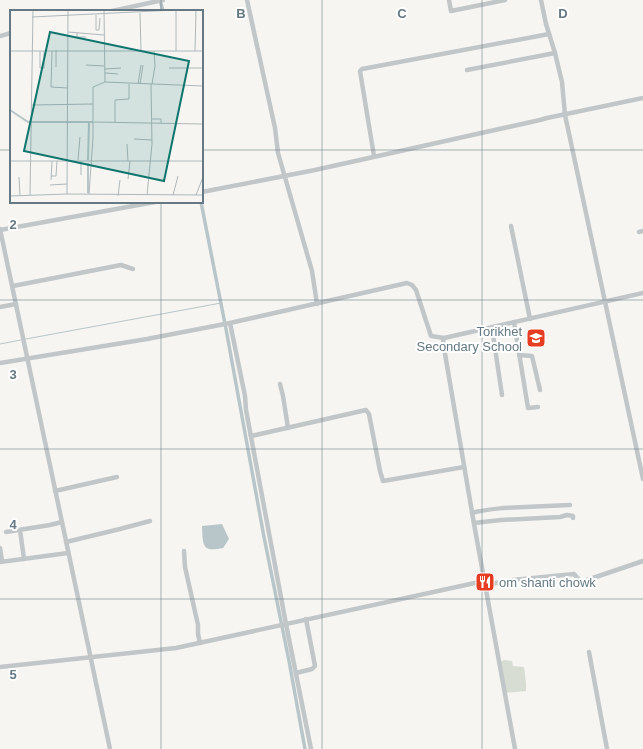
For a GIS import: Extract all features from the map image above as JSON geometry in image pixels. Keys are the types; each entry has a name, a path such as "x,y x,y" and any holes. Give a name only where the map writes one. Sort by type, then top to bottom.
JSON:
{"street":[{"path":"116,10 163,0"},
{"path":"247,0 275,128 278,153 312,271 317,304"},
{"path":"449,0 451,11 505,0"},
{"path":"541,0 549,34 556,53 562,82 565,115 643,479"},
{"path":"0,36 10,33"},
{"path":"374,156 360,71 362,69 549,34"},
{"path":"467,70 556,53"},
{"path":"203,192 284,176 643,98"},
{"path":"110,749 0,230 149,203"},
{"path":"511,226 530,319"},
{"path":"13,286 121,265 133,269"},
{"path":"0,363 147,339 226,324 407,284 412,285 416,290 431,336 444,338 643,293"},
{"path":"0,306 16,304"},
{"path":"514,322 528,408 538,407"},
{"path":"226,324 245,396 246,410 286,624 311,749"},
{"path":"492,328 502,395"},
{"path":"444,338 443,342 464,467 515,749"},
{"path":"519,355 532,356 540,390"},
{"path":"280,384 288,428"},
{"path":"251,436 366,410 369,414 383,481 464,467"},
{"path":"55,491 117,477"},
{"path":"472,512 503,508 570,505"},
{"path":"474,522 560,517 567,515 573,516 573,518"},
{"path":"66,542 120,530 150,521"},
{"path":"6,532 62,522"},
{"path":"20,530 24,559"},
{"path":"0,548 1,562 68,553"},
{"path":"184,551 185,567 198,625 200,643"},
{"path":"0,667 176,648 306,619 485,583 574,574 581,582 643,561"},
{"path":"296,673 312,669 315,666 306,619"},
{"path":"589,652 607,749"}],"shaded area":[{"path":"222,524 229,539 223,548 207,548 203,542 202,526"},
{"path":"504,660 512,661 513,666 524,667 526,691 505,693 499,662"}],"waterway":[{"path":"160,0 163,10"},
{"path":"201,203 305,749"},
{"path":"26,339 221,303"},
{"path":"0,344 21,340"}],"place":[{"name":"Torikhet Secondary School","path":"536,338"},
{"name":"om shanti chowk","path":"485,582"}]}
